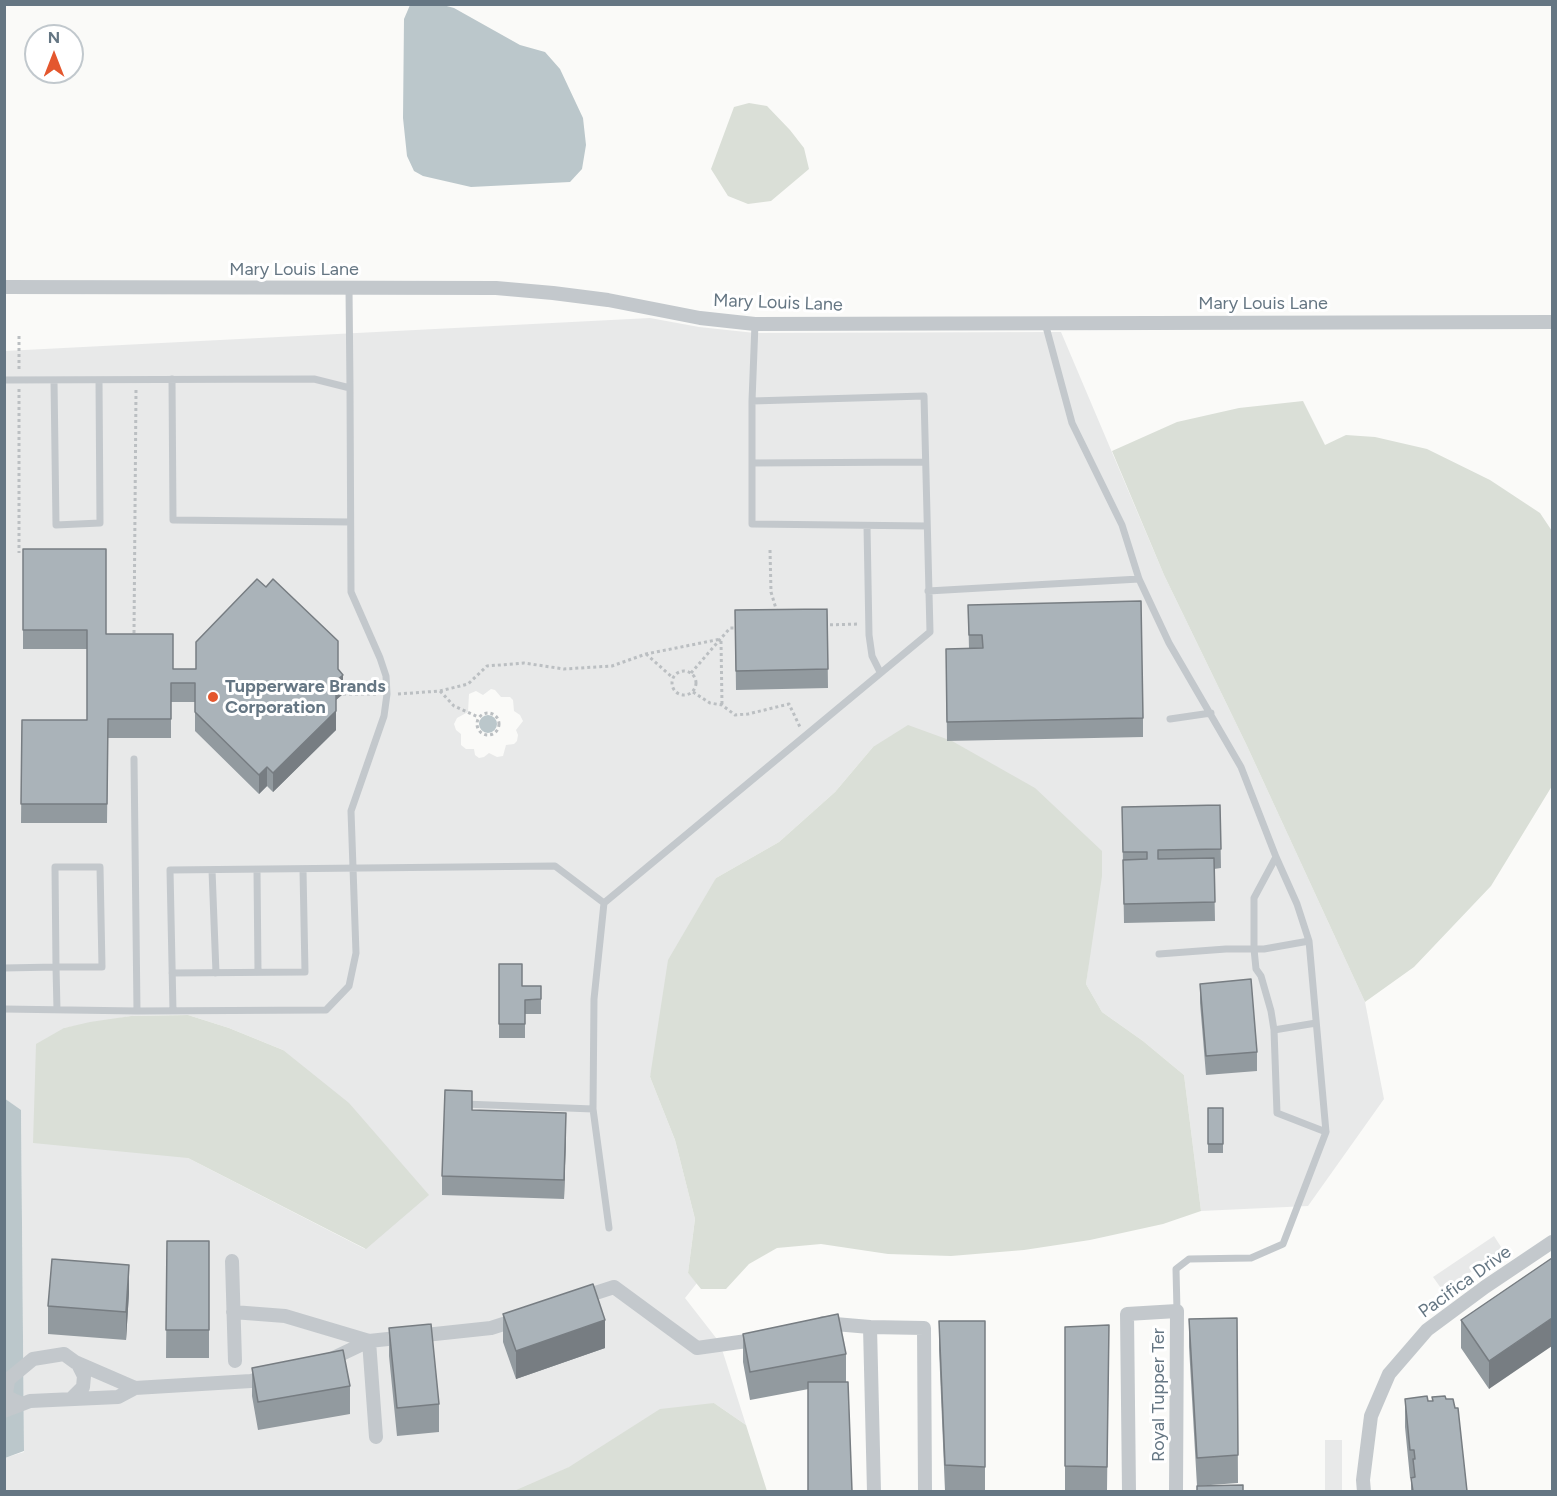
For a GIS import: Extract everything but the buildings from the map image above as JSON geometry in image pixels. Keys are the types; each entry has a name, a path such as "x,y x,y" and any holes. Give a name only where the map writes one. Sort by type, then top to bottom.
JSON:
{"street":[{"name":"Mary Louis Lane","path":"4,287 496,288 608,300 700,318 754,324 1552,322"},
{"name":"Pacifica Drive","path":"1365,1491 1363,1480 1371,1416 1389,1374 1427,1330 1552,1242"},
{"path":"232,1261 235,1361"},
{"path":"569,1302 614,1287 697,1348 770,1337"},
{"name":"Royal Tupper Ter","path":"1129,1491 1127,1314 1177,1311 1176,1491"},
{"path":"233,1312 285,1316 369,1341"},
{"path":"318,1362 369,1341 491,1328 536,1313"},
{"path":"804,1328 827,1322 870,1327 924,1328 925,1491"},
{"path":"870,1327 874,1491"},
{"path":"369,1341 376,1437"},
{"path":"22,1404 9,1398 6,1393 6,1382 33,1359 64,1354 78,1364 135,1388"},
{"path":"71,1399 83,1387 84,1376 78,1364"},
{"path":"4,1411 30,1401 118,1397 135,1388 250,1381 284,1372"}],"lane":[{"path":"4,1009 326,1010 349,986 356,953 351,811 384,716 387,694 386,676 380,658 351,592 350,288"},
{"path":"1045,323 1072,423 1122,525 1139,579 1168,643 1240,767 1297,904 1309,941 1326,1132 1283,1244 1251,1258 1189,1259 1176,1269 1177,1311"},
{"path":"754,324 752,524 927,526"},
{"path":"172,379 172,520 350,522"},
{"path":"4,380 314,379 350,388"},
{"path":"54,380 56,525 100,523 99,380"},
{"path":"609,1228 593,1109 594,999 604,903 930,632 924,396 752,401"},
{"path":"752,463 925,462"},
{"path":"867,526 869,635 872,656 880,672"},
{"path":"928,591 1139,579"},
{"path":"1170,718 1210,713"},
{"path":"134,759 137,1011"},
{"path":"1276,857 1254,898 1254,949 1256,969 1261,976 1274,1030 1277,1113 1326,1132"},
{"path":"172,1011 170,870 555,866 604,903"},
{"path":"4,968 56,967 102,966 100,867 55,867 56,967 57,1010"},
{"path":"212,870 216,972"},
{"path":"256,870 258,972"},
{"path":"172,973 305,972 303,870"},
{"path":"1159,954 1254,949 1288,946 1309,941"},
{"path":"1274,1030 1316,1023"},
{"path":"454,1104 593,1109"}],"path":[{"path":"19,336 19,553"},
{"path":"134,633 136,379"},
{"path":"770,550 771,592 778,617"},
{"path":"814,626 859,624"},
{"path":"691,673 730,628 740,628"},
{"path":"343,694 411,694 440,691 468,684 487,666 524,663 564,669 612,666 646,654 721,639"},
{"path":"721,639 722,705"},
{"path":"646,654 673,678"},
{"path":"679,672 691,673 696,684 693,692 682,696 675,693 672,686 673,678 679,672"},
{"path":"440,691 454,706 478,717"},
{"path":"693,692 710,703 722,705 735,715 789,704 805,736"},
{"path":"485,713 493,714 499,723 497,730 491,735 480,733 477,728 478,717 485,713"}],"shaded area":[{"path":"410,5 443,5 454,8 520,45 545,52 560,69 583,118 586,145 582,169 570,182 471,187 423,176 414,171 407,156 403,118 404,19"},
{"path":"749,103 767,106 790,130 804,148 809,169 771,201 748,204 728,196 711,169 734,107"},
{"path":"650,318 699,327 755,333 1061,332 1164,575 1247,746 1365,1002 1384,1099 1308,1206 1201,1211 1184,1075 1143,1041 1102,1012 1086,984 1092,936 873,747 835,792 779,842 716,878 650,1077 675,1140 695,1219 688,1273 697,1283 685,1298 720,1343 746,1425 714,1403 514,1492 5,1491 4,1458 24,1452 21,1111 4,1098 5,351","holes":["491,689 501,697 510,697 513,700 514,711 523,721 516,730 517,741 506,745 503,756 497,757 489,753 479,758 475,755 474,749 466,749 461,745 461,734 456,730 454,724 457,718 468,712 469,694 476,691 483,695","188,1015 229,1028 283,1050 365,1249 188,1158 64,1028 131,1016"]},
{"path":"1303,401 1325,445 1346,435 1375,437 1427,449 1490,480 1540,513 1552,531 1552,786 1491,886 1414,967 1365,1002 1247,746 1164,575 1112,451 1177,422 1239,408"},
{"path":"488,715 494,718 497,724 494,730 488,733 482,730 479,724 482,718"},
{"path":"908,725 952,741 1035,788 1102,851 1102,876 1086,984 1102,1012 1143,1041 1184,1075 1201,1211 1163,1224 1090,1240 1024,1250 951,1256 888,1254 821,1244 777,1248 749,1264 726,1289 701,1289 688,1273 695,1219 675,1140 650,1077 668,960 716,878 779,842 835,792 873,747"},
{"path":"188,1015 229,1028 283,1050 349,1103 429,1195 366,1249 188,1158 33,1143 36,1044 64,1028 90,1022 131,1016"},
{"path":"4,1098 21,1110 24,1451 5,1458"},
{"path":"1494,1236 1503,1250 1443,1291 1433,1277"},
{"path":"714,1403 746,1425 767,1491 514,1491 569,1467 660,1409"},
{"path":"1325,1440 1342,1440 1342,1491 1325,1491"}],"place":[{"name":"Tupperware Brands Corporation","path":"213,697"}]}
